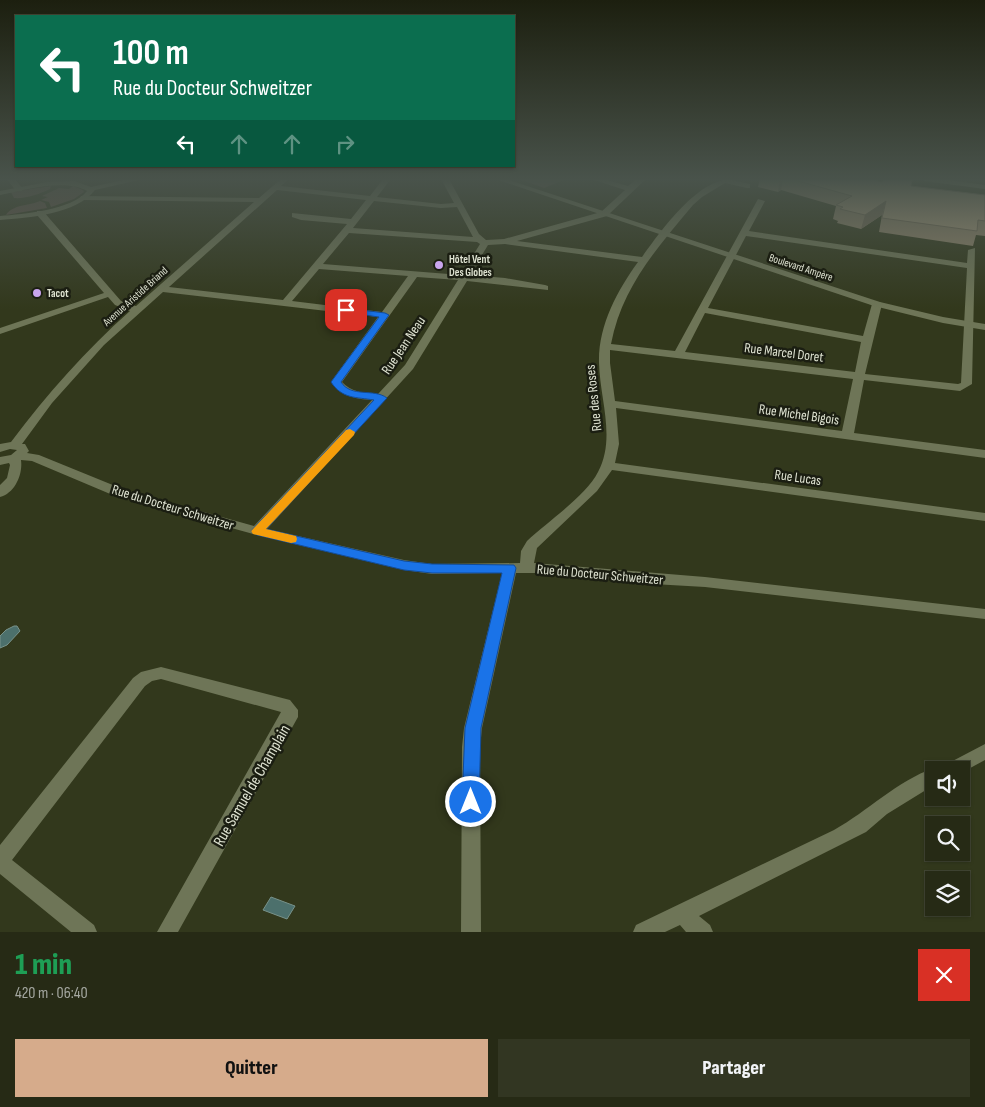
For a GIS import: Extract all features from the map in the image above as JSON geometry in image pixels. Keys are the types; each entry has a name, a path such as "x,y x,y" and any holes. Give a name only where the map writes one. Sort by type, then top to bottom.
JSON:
{"street":[{"path":"49,222 118,303 137,310"},
{"name":"Avenue Aristide Briand","path":"16,453 75,370 100,343 237,222"},
{"path":"286,303 353,222"},
{"path":"470,222 482,242"},
{"path":"504,242 574,222"},
{"name":"Boulevard Ampère","path":"630,222 877,304 985,327"},
{"name":"Rue des Roses","path":"471,932 471,747 473,728 518,568 530,546 598,482 607,466 612,440 613,420 604,361 605,346 614,309 619,297 645,260 675,222"},
{"path":"678,355 749,222"},
{"path":"347,230 482,242 504,242 645,260"},
{"path":"744,232 971,266"},
{"name":"Rue Jean Neau","path":"257,531 409,367 463,278 482,242"},
{"path":"968,324 972,250"},
{"path":"318,266 505,281 545,288"},
{"path":"382,398 347,393 340,389 336,382 414,274"},
{"path":"162,289 385,315"},
{"path":"0,330 110,294"},
{"path":"846,436 860,377 866,340 874,306 877,304"},
{"path":"702,310 866,340"},
{"name":"Rue Marcel Doret","path":"605,346 960,388 966,384 968,324"},
{"name":"Rue Michel Bigois","path":"610,404 985,454"},
{"path":"0,448 16,453"},
{"path":"0,462 16,453"},
{"path":"0,493 16,476 16,453"},
{"name":"Rue du Docteur Schweitzer","path":"16,453 35,458 120,493 257,531 404,565 432,569 518,568 705,582 985,614"},
{"name":"Rue Lucas","path":"607,466 985,517"},
{"name":"Rue Samuel de Champlain","path":"0,861 139,682 147,676 161,673 284,705 290,710 289,717 167,932"},
{"path":"968,761 985,752"},
{"path":"643,932 841,836 859,826 880,808 925,781"},
{"path":"0,861 87,932"},
{"path":"683,912 693,926 703,932"}],"water":[{"path":"14,626 17,626 20,631 7,645 0,648 0,636"},
{"path":"271,897 295,906 287,919 263,910"}],"building":[{"path":"915,222 978,222 977,231"}],"slow traffic":[{"path":"291,539 257,531 350,432"}],"place":[{"name":"Hôtel Vent Des Globes","path":"439,265"},
{"name":"Tacot","path":"37,293"}],"route":[{"path":"346,310 385,315 336,382 340,389 347,393 382,398 257,531 404,565 432,569 510,568 473,728 471,802"}]}
